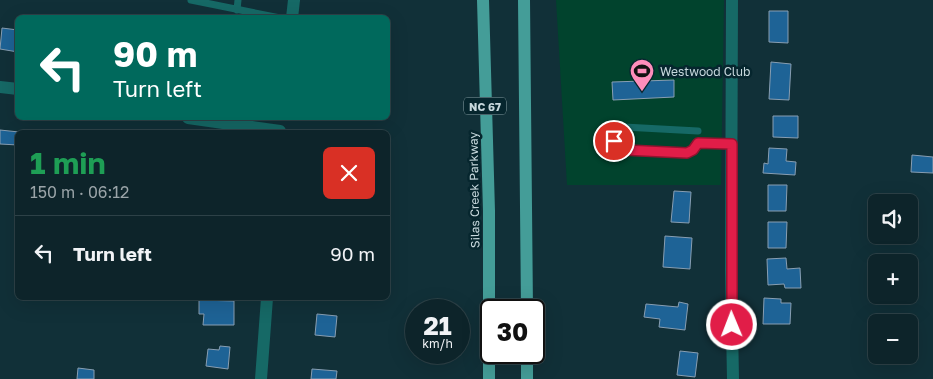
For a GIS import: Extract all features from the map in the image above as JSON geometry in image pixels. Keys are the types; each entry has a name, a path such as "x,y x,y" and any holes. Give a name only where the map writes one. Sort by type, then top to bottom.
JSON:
{"main road":[{"name":"Silas Creek Parkway","path":"483,0 489,211 489,379"},
{"path":"524,0 527,299"},
{"path":"527,364 527,379"}],"street":[{"path":"292,15 294,0"},
{"path":"732,0 731,272 733,379"},
{"path":"0,87 15,89"},
{"path":"201,120 267,130"},
{"path":"261,379 266,300"}],"lane":[{"path":"193,0 264,15"},
{"path":"237,10 238,0"},
{"path":"698,131 624,127 615,131 614,141 617,146 625,150 687,153 693,150 698,143 732,144"}],"green space":[{"name":"Westwood Club","path":"556,0 724,0 721,185 567,185"}],"building":[{"path":"769,11 788,11 788,43 769,42"},
{"path":"2,28 15,30 15,52 0,49"},
{"path":"771,62 791,64 789,100 769,99"},
{"path":"674,80 674,97 613,100 612,82"},
{"path":"773,116 798,116 798,138 773,137"},
{"path":"0,130 15,132 15,145 0,144"},
{"path":"769,148 787,149 786,161 796,162 795,175 763,173 764,163 768,164"},
{"path":"912,155 933,157 933,173 911,172"},
{"path":"768,185 787,185 786,211 768,211"},
{"path":"674,191 691,192 689,223 671,222"},
{"path":"768,222 787,222 786,248 768,248"},
{"path":"665,236 692,238 690,269 663,267"},
{"path":"786,258 787,269 800,268 801,288 785,288 784,284 768,285 767,259"},
{"path":"764,298 781,299 781,303 791,303 790,324 763,324"},
{"path":"199,300 234,301 234,325 203,325 204,314 199,314"},
{"path":"679,302 688,304 685,330 659,327 660,319 644,317 646,304 678,307"},
{"path":"317,314 337,316 335,337 315,335"},
{"path":"220,346 230,347 228,369 206,366 208,349 219,350"},
{"path":"680,351 698,353 695,377 677,375"},
{"path":"78,368 94,370 94,379 77,379"},
{"path":"312,369 337,371 336,379 311,379"}],"place":[{"name":"Westwood Club","path":"642,92"}],"route":[{"path":"614,141 617,146 625,150 687,153 693,150 698,143 732,144 732,325"}]}
